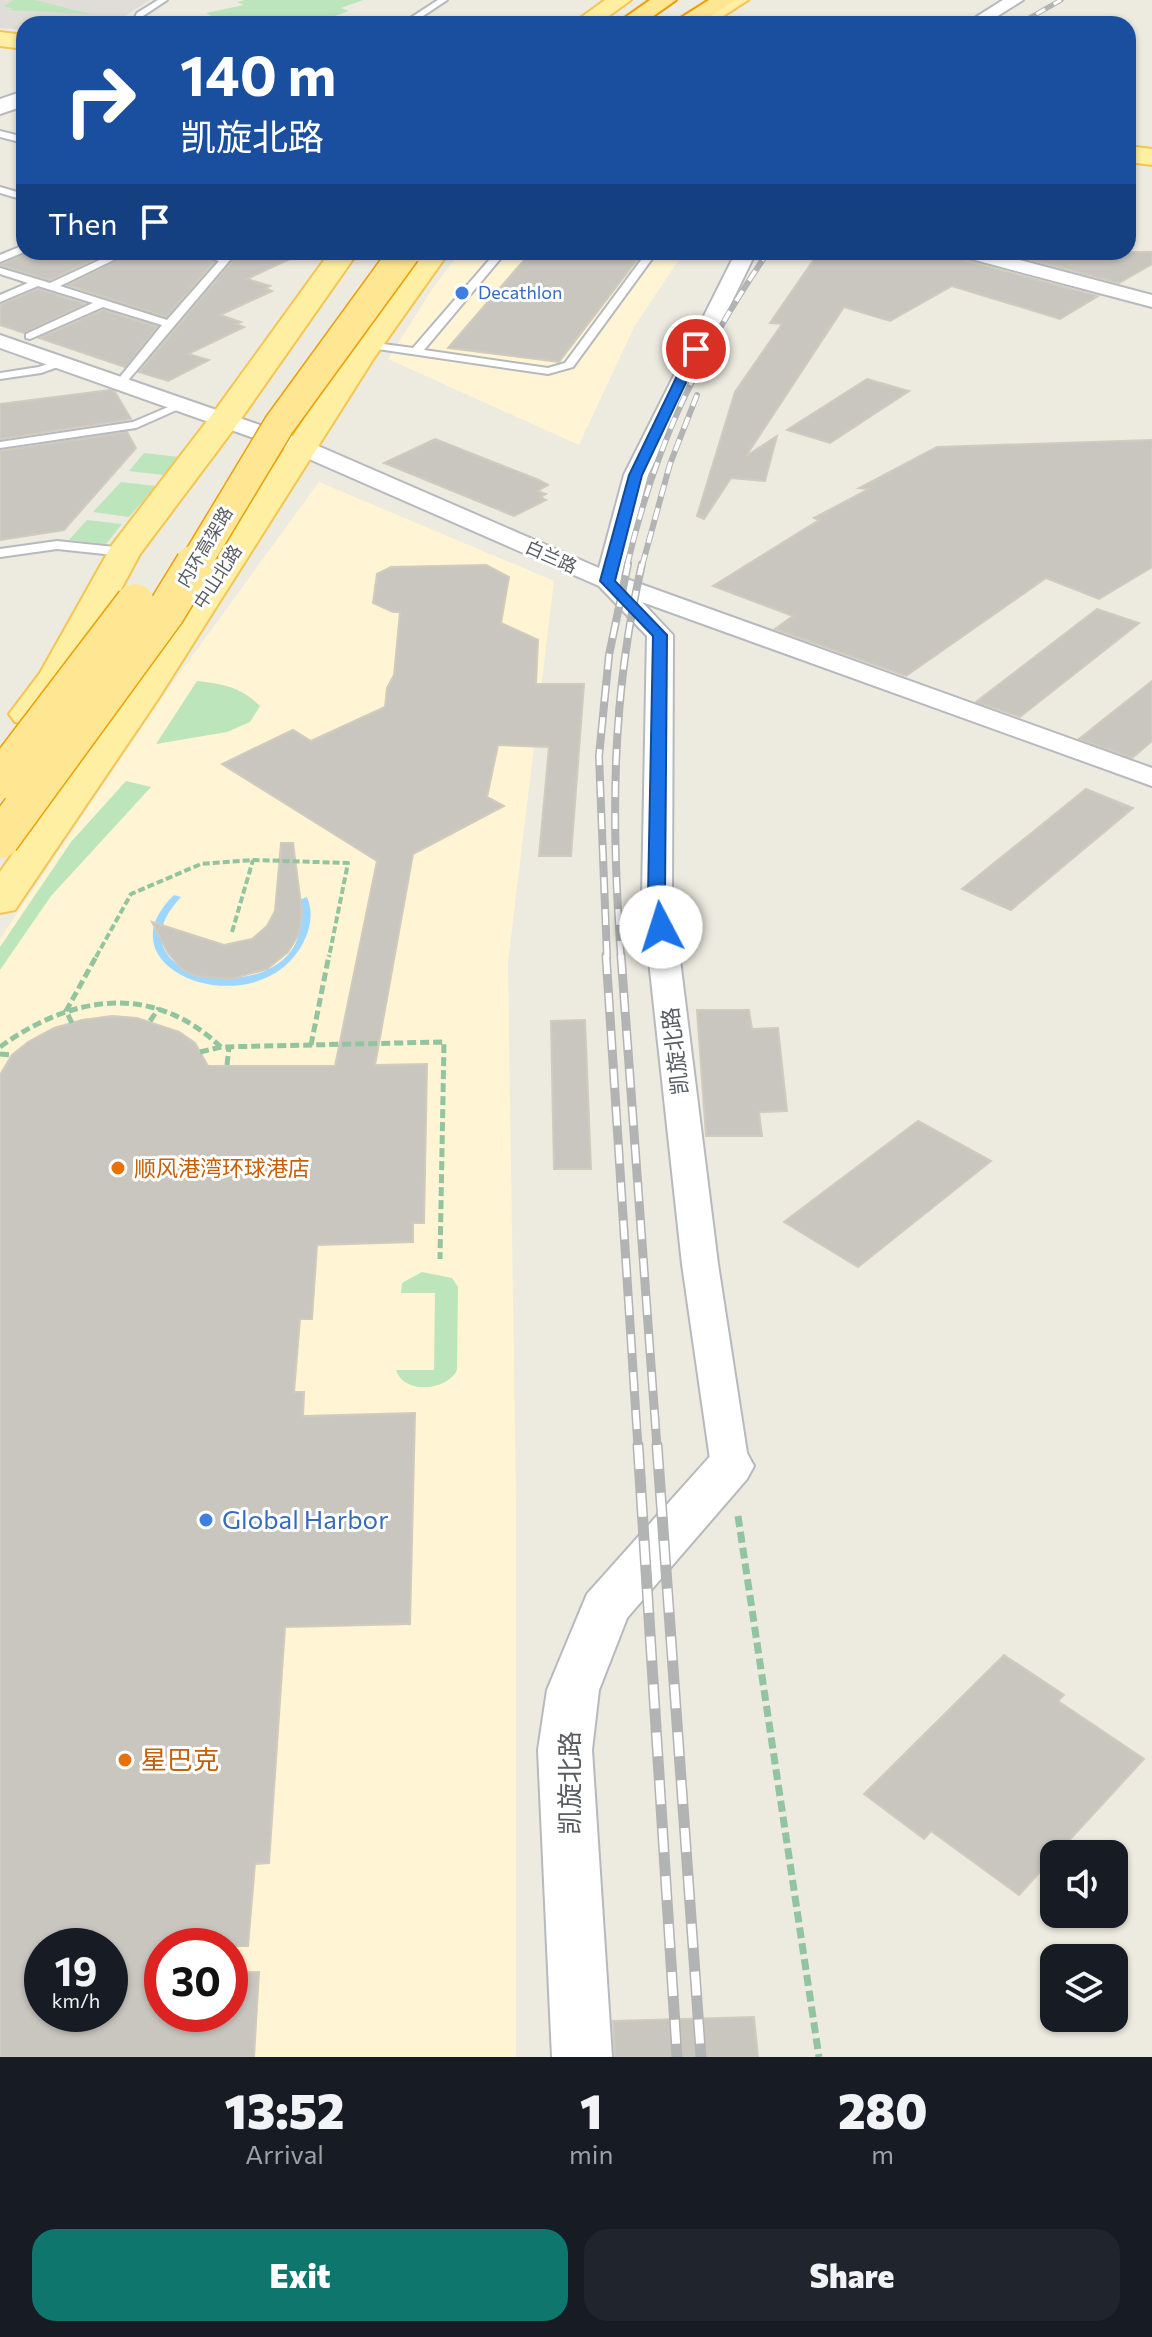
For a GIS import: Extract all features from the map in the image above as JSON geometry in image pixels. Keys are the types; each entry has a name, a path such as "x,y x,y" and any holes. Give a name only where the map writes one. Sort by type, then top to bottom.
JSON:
{"highway":[{"path":"620,16 641,0"},
{"path":"640,16 665,0"},
{"path":"670,16 697,0"},
{"path":"696,16 725,0"},
{"name":"内环高架路","path":"0,780 131,609 254,415 371,260"},
{"name":"内环高架路","path":"0,839 165,613 279,425 399,260"}],"main road":[{"path":"595,16 620,0"},
{"path":"709,16 737,0"},
{"path":"0,750 57,676 124,552 225,419 338,260"},
{"name":"中山北路","path":"0,901 140,699 368,345 429,260"}],"street":[{"path":"987,16 1015,0"},
{"path":"608,581 636,475 742,260"},
{"path":"997,260 1152,301"},
{"name":"白兰路","path":"0,341 301,447 608,581 1152,778"},
{"name":"凯旋北路","path":"582,2057 565,1750 573,1690 605,1608 730,1466 700,1264 657,896 660,635 608,581"}],"lane":[{"path":"140,16 163,0"},
{"path":"418,16 443,0"},
{"path":"50,287 108,260"},
{"path":"121,382 225,260"},
{"path":"416,352 494,260"},
{"path":"368,345 548,371 559,370 569,365 646,260"},
{"path":"0,271 169,324"},
{"path":"0,299 37,283"},
{"path":"30,336 102,303"},
{"path":"0,376 41,370 62,362"},
{"path":"0,445 136,425 184,404"},
{"path":"0,553 57,545 124,552"}],"path":[{"path":"232,932 253,860"},
{"path":"66,1011 131,894 201,864 253,860 348,863 311,1045"},
{"path":"0,1047 16,1033 66,1011 113,1003 159,1008 195,1022 221,1047"},
{"path":"150,1021 159,1008"},
{"path":"66,1011 72,1023"},
{"path":"200,1052 221,1047 444,1042 440,1259"},
{"path":"227,1065 229,1047"},
{"path":"0,1054 12,1055"},
{"path":"730,1466 819,2057"}],"shaded area":[{"path":"0,0 150,0 125,16 16,16 16,29 0,28"},
{"path":"454,260 679,260 634,327 579,445 388,359"},
{"path":"319,482 554,581 508,962 516,1499 516,2057 0,2057 0,939 160,700"}],"green space":[{"path":"14,0 35,0 90,14 6,10 13,9 4,6"},
{"path":"363,0 341,8 349,11 335,16 211,16 206,13 244,5 237,2"},
{"path":"163,260 234,260 204,303 146,364 113,362 139,329 138,302"},
{"path":"144,453 179,457 163,475 129,471"},
{"path":"121,482 156,486 129,517 93,512"},
{"path":"87,520 122,524 106,544 69,540"},
{"path":"197,681 231,688 246,694 260,706 250,722 227,732 156,744"},
{"path":"126,781 151,787 51,896 0,970 0,947 71,842"},
{"path":"422,1272 452,1278 458,1287 457,1370 452,1377 435,1386 416,1387 408,1384 396,1370 434,1370 435,1293 401,1293 402,1283"}],"water":[{"path":"174,895 181,897 162,928 166,953 187,970 217,978 250,976 279,963 298,938 299,900 307,897 311,913 309,929 284,967 256,982 224,986 194,980 169,967 155,947 155,923"}],"building":[{"path":"1136,252 1152,252 1152,264 1119,283 1032,260 1136,260"},
{"path":"16,257 16,260 93,260 50,280 0,265"},
{"path":"117,260 214,262 166,317 68,285"},
{"path":"288,260 247,279 270,286 265,288 272,291 220,315 241,322 236,324 244,327 188,354 209,360 168,381 139,372 232,262"},
{"path":"524,260 637,260 559,362 448,348"},
{"path":"813,260 963,260 1098,296 1060,319 952,286 890,321 844,307 746,456 777,436 765,481 731,478 704,519 697,516 735,392 782,324 770,323"},
{"path":"38,289 85,304 24,333 0,325 0,305"},
{"path":"103,310 157,327 125,367 39,338"},
{"path":"867,379 909,391 830,443 787,430"},
{"path":"110,390 115,392 131,419 0,439 0,404"},
{"path":"127,432 136,448 64,530 0,540 0,451"},
{"path":"435,439 539,480 548,485 537,491 546,494 540,497 546,500 514,516 384,463"},
{"path":"1152,440 1152,567 1099,599 1046,578 906,676 775,629 793,616 713,586 819,520 814,518 869,489 859,488 937,447"},
{"name":"Global Harbor","path":"486,565 509,577 501,623 538,640 536,684 584,684 571,856 539,856 549,747 498,745 487,797 504,806 413,854 375,1065 427,1064 424,1223 413,1223 413,1242 317,1245 312,1319 300,1319 294,1392 304,1392 303,1416 415,1413 410,1624 285,1627 269,1863 255,1864 248,1946 248,1928 144,1928 144,2032 248,2032 248,1972 259,1972 254,2057 0,2057 0,1075 12,1055 54,1028 112,1016 137,1018 179,1032 195,1043 208,1066 335,1066 377,861 222,764 293,730 311,741 385,707 387,688 394,675 400,612 373,603 377,574 391,567"},
{"path":"1097,609 1139,623 1020,717 976,702"},
{"path":"1152,681 1152,741 1132,758 1079,739"},
{"path":"1086,789 1133,808 1011,910 962,889"},
{"path":"281,843 293,843 302,912 299,934 288,952 267,969 231,979 197,976 183,970 168,953 152,922 224,945 252,939 267,926 275,911"},
{"path":"697,1010 749,1010 752,1029 778,1028 787,1111 759,1112 762,1136 706,1136"},
{"path":"585,1020 591,1169 554,1169 551,1021"},
{"path":"918,1121 991,1161 858,1267 784,1222"},
{"path":"1004,1655 1064,1695 1058,1701 1144,1759 1070,1840 1040,1840 1040,1872 1019,1895 931,1831 924,1839 864,1794"},
{"path":"754,2017 758,2057 615,2057 613,2021"}],"railway":[{"path":"1033,16 1061,0"},
{"path":"627,566 651,481 682,402 721,327 763,260"},
{"path":"642,566 670,464 697,395"},
{"path":"607,957 599,756 609,655 628,564"},
{"path":"621,957 616,857 616,760 624,663 642,564"},
{"path":"606,955 638,1447"},
{"path":"621,955 657,1447"},
{"path":"638,1445 677,2057"},
{"path":"657,1445 701,2057"}],"place":[{"name":"Decathlon","path":"462,293"},
{"name":"顺风港湾环球港店","path":"118,1168"},
{"name":"Global Harbor","path":"206,1520"},
{"name":"星巴克","path":"125,1760"}],"route":[{"path":"661,927 657,896 660,635 608,581 636,475 696,349"}]}
